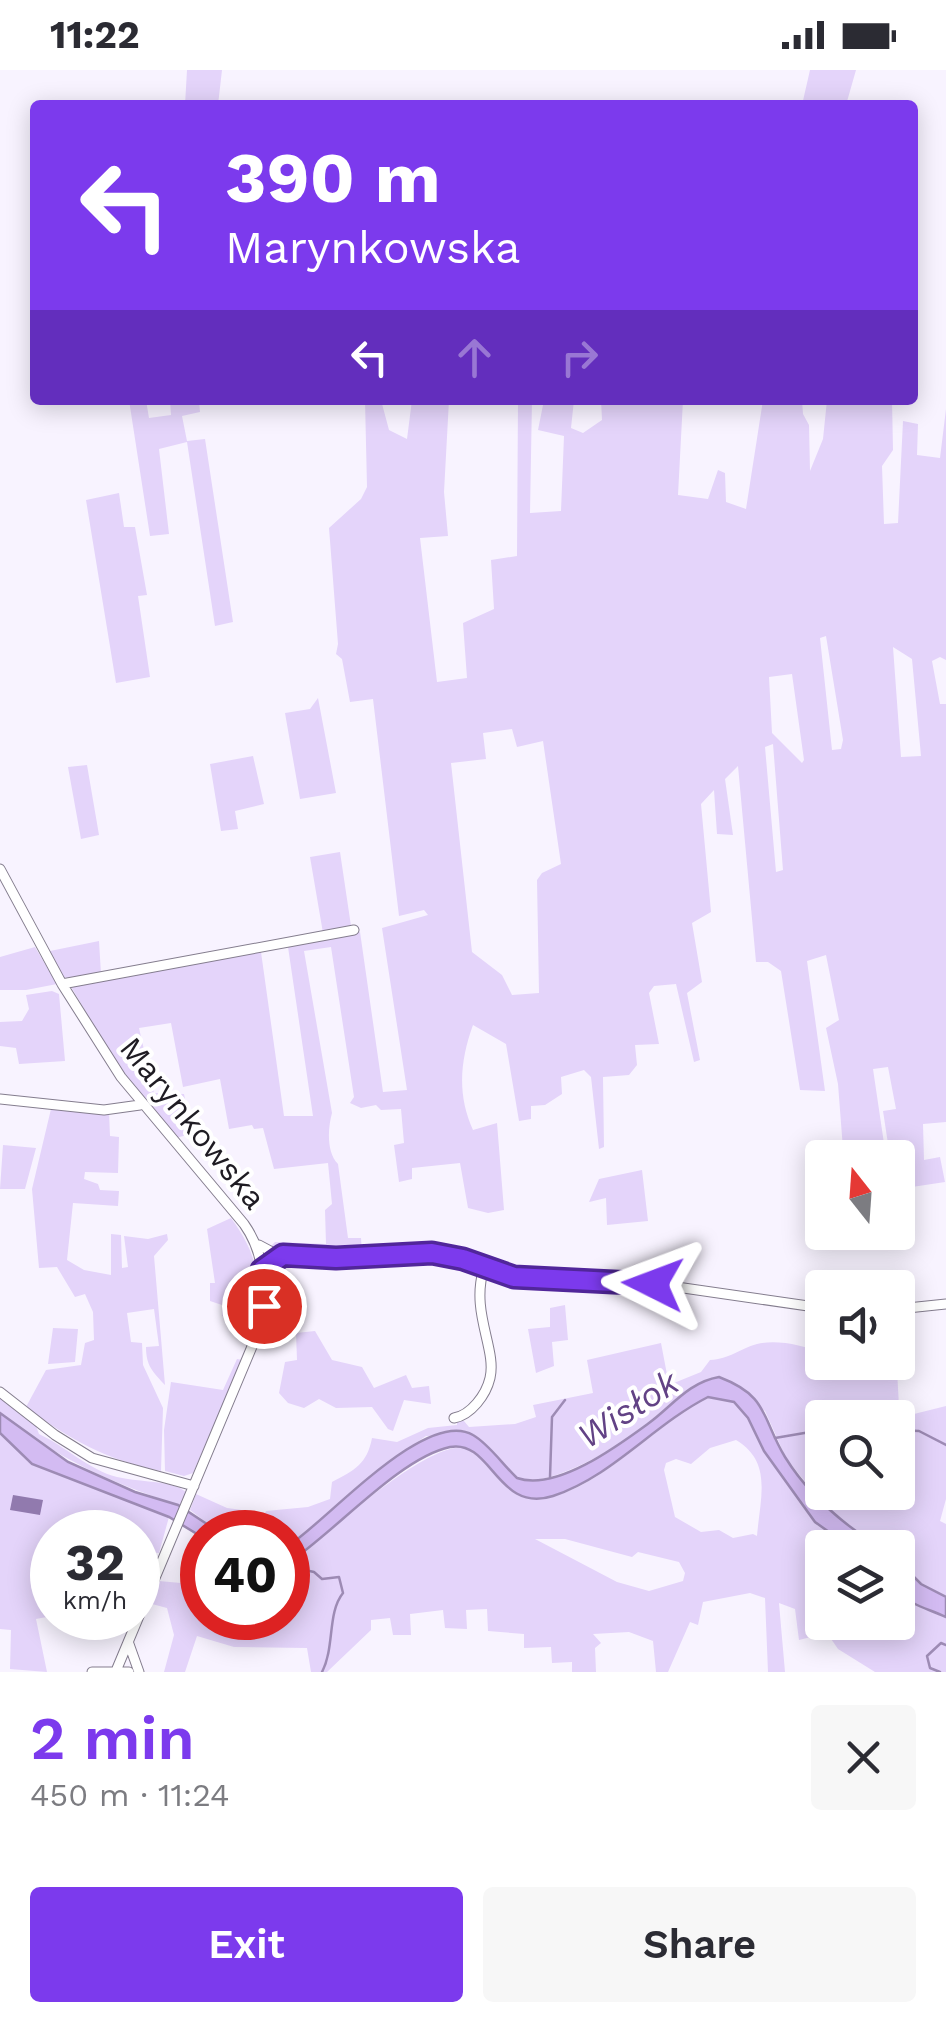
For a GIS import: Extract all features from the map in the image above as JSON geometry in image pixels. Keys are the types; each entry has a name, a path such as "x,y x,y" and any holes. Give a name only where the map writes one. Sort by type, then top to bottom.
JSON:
{"street":[{"name":"Marynkowska","path":"0,870 62,984 140,1105 217,1190 258,1244 262,1270 264,1306 256,1337 118,1671"},
{"path":"62,984 354,930"},
{"path":"0,1099 104,1110 140,1105"},
{"path":"258,1244 283,1255 336,1258 432,1253 514,1277 656,1284 805,1306"},
{"path":"262,1270 283,1255"},
{"path":"454,1418 463,1416 478,1402 491,1377 478,1303 484,1268"},
{"path":"915,1307 946,1304"},
{"path":"0,1392 54,1435 92,1458 192,1490"},
{"path":"129,1647 140,1672"},
{"path":"92,1672 129,1672"}],"shaded area":[{"path":"187,70 222,70 219,100 185,100"},
{"path":"810,70 856,70 847,100 803,100"},
{"path":"130,405 147,405 149,418 171,415 170,405 199,405 200,412 182,416 187,441 205,439 233,622 215,626 187,442 159,449 169,534 150,536"},
{"path":"365,405 382,405 389,430 407,439 411,405 449,405 444,492 448,536 420,538 437,682 467,678 463,623 494,609 491,560 517,556 518,405 532,405 530,513 561,511 564,436 538,430 543,405 573,405 571,428 583,433 602,420 601,405 683,405 678,495 708,499 718,470 725,473 726,502 746,509 762,405 802,405 809,425 810,471 823,439 826,405 892,405 893,450 882,466 884,524 898,523 903,421 918,424 917,455 940,458 946,409 946,660 940,657 932,661 940,704 946,704 946,1122 923,1124 924,1160 940,1157 945,1182 915,1187 915,1140 887,1140 883,1111 896,1109 888,1067 873,1069 883,1140 842,1140 838,1084 826,1028 839,1020 826,955 807,961 825,1091 800,1090 781,971 768,962 756,962 738,766 725,779 733,835 717,834 714,790 701,804 711,912 692,923 702,982 687,993 700,1060 694,1062 676,984 654,986 649,993 659,1044 635,1045 637,1065 629,1075 603,1077 604,1147 599,1149 591,1077 584,1070 561,1077 562,1094 545,1105 531,1106 531,1119 519,1121 506,1044 473,1025 463,1065 464,1104 473,1130 497,1123 504,1210 488,1213 468,1208 460,1163 412,1168 412,1179 399,1182 394,1145 404,1143 401,1109 381,1110 376,1105 361,1108 350,1103 354,1097 331,947 304,951 332,1113 330,1146 338,1164 348,1238 361,1238 362,1252 270,1247 275,1242 326,1244 325,1210 332,1204 328,1163 274,1169 263,1128 254,1129 252,1125 229,1129 220,1079 183,1087 171,1023 139,1028 154,1093 184,1094 192,1134 175,1138 123,1075 70,985 261,952 284,1116 313,1116 288,947 360,932 383,1092 407,1090 382,928 428,915 424,910 399,916 373,699 350,702 342,659 336,654 329,528 361,499 367,487","holes":["826,636 843,740 841,749 832,750 820,638","893,647 912,659 921,756 901,757","792,674 802,763 772,733 769,677","512,729 517,747 543,741 561,864 542,873 537,880 539,993 512,995 502,975 472,952 451,763 486,759 483,733","773,744 783,870 776,872 765,747"]},
{"path":"119,493 124,527 135,527 147,595 138,596 150,677 116,683 86,500"},
{"path":"318,698 336,793 300,799 285,713 310,709"},
{"path":"253,756 264,804 235,811 238,829 221,831 210,764"},
{"path":"87,765 99,835 81,839 68,767"},
{"path":"340,852 351,926 323,933 310,857"},
{"path":"99,941 101,974 62,978 50,951"},
{"path":"35,947 57,984 0,990 0,957"},
{"path":"52,991 59,994 65,1061 19,1064 16,1048 0,1046 0,1022 22,1021 29,1009 26,995"},
{"path":"51,1109 109,1112 110,1136 119,1137 118,1173 85,1172 84,1179 98,1184 100,1190 119,1191 118,1206 73,1203 67,1260 84,1270 111,1275 111,1234 121,1235 122,1268 128,1267 124,1236 148,1239 167,1234 168,1240 154,1256 165,1385 151,1368 146,1354 146,1347 159,1346 154,1309 127,1313 131,1342 142,1343 143,1365 163,1408 161,1471 90,1447 26,1407 46,1370 81,1365 85,1343 94,1340 93,1312 85,1294 75,1297 57,1267 39,1268 32,1189"},
{"path":"3,1145 36,1148 25,1189 0,1189"},
{"path":"642,1170 648,1221 607,1225 606,1198 589,1202 599,1179"},
{"path":"231,1218 247,1243 256,1268 254,1324 222,1316 222,1305 210,1301 210,1283 215,1283 207,1229"},
{"path":"565,1305 568,1340 552,1342 554,1366 536,1373 528,1329 550,1327 550,1308"},
{"path":"53,1328 78,1329 75,1362 48,1364"},
{"path":"315,1331 332,1360 362,1367 374,1388 406,1375 412,1388 429,1386 431,1404 404,1400 393,1431 372,1407 336,1408 319,1399 304,1408 288,1403 279,1393 285,1362 297,1360 296,1333"},
{"path":"773,1342 805,1348 805,1380 898,1380 899,1400 805,1400 805,1482 786,1458 765,1411 719,1377 620,1444 563,1473 537,1479 517,1478 473,1435 426,1436 380,1468 310,1528 310,1510 276,1510 308,1507 330,1499 332,1482 359,1465 372,1438 397,1442 428,1428 457,1425 457,1421 464,1421 469,1427 515,1424 536,1417 533,1405 593,1393 587,1360 661,1343 669,1385 701,1372 710,1360"},
{"path":"237,1359 242,1360 193,1473 184,1476 165,1471 164,1430 171,1382 223,1390"},
{"path":"719,1377 756,1400 785,1457 805,1484 805,1508 764,1451 748,1418 734,1402 708,1397 595,1476 553,1496 534,1499 519,1495 476,1454 464,1448 450,1447 430,1454 388,1481 310,1547 310,1529 404,1451 430,1437 453,1431 473,1435 517,1478 550,1478 604,1454 690,1389"},
{"path":"708,1397 734,1402 748,1418 764,1451 805,1510 826,1530 805,1530 805,1638 799,1640 795,1609 779,1603 785,1672 768,1672 765,1598 750,1593 703,1602 698,1625 690,1622 668,1672 656,1672 653,1641 629,1632 593,1634 601,1643 595,1648 596,1672 572,1672 572,1662 552,1663 551,1647 524,1648 524,1634 488,1631 487,1609 466,1610 467,1629 445,1628 443,1610 410,1614 411,1635 393,1635 390,1618 371,1620 371,1630 327,1672 311,1672 307,1648 234,1647 210,1640 310,1640 310,1545 379,1490 433,1456 455,1448 471,1450 509,1487 545,1496 572,1490 611,1467","holes":["736,1440 748,1449 762,1482 757,1536 733,1538 719,1530 701,1532 675,1517 664,1470 666,1463 676,1459 691,1464 710,1448","535,1539 565,1539 632,1557 638,1552 679,1562 685,1573 683,1581 649,1591 617,1582"]},
{"path":"0,1398 36,1426 39,1434 97,1469 117,1477 180,1488 186,1492 181,1506 64,1457 0,1413"},
{"path":"946,1406 946,1499 940,1521 946,1524 946,1597 915,1577 915,1530 854,1530 828,1510 915,1510 915,1414"},
{"path":"0,1413 68,1462 135,1492 178,1505 186,1510 180,1510 180,1524 160,1510 151,1510 32,1464 0,1433"},
{"path":"0,1433 32,1464 151,1510 30,1510 30,1640 40,1640 47,1672 10,1669 11,1630 0,1629"},
{"path":"196,1494 242,1510 190,1510"},
{"path":"806,1510 831,1510 856,1530 826,1530"},
{"path":"160,1514 169,1517 160,1549"},
{"path":"915,1578 946,1597 946,1617 915,1604"},
{"path":"160,1581 180,1583 180,1640 196,1640 185,1672 164,1672 174,1635 167,1608 160,1606"},
{"path":"915,1603 946,1617 946,1672 875,1672 838,1649 832,1640 915,1640"}],"building":[{"path":"13,1495 43,1500 41,1510 30,1510 30,1513 10,1510"}],"waterway":[{"name":"Wisłok","path":"550,1477 552,1417 565,1400"},
{"path":"915,1431 946,1445"},
{"path":"775,1438 805,1433"},
{"path":"310,1571 322,1579 339,1577 343,1593 335,1610 322,1672"},
{"path":"940,1672 930,1668 927,1656 941,1643 946,1645"}],"route":[{"path":"264,1306 262,1270 283,1255 336,1258 432,1253 514,1277 653,1284"}]}
